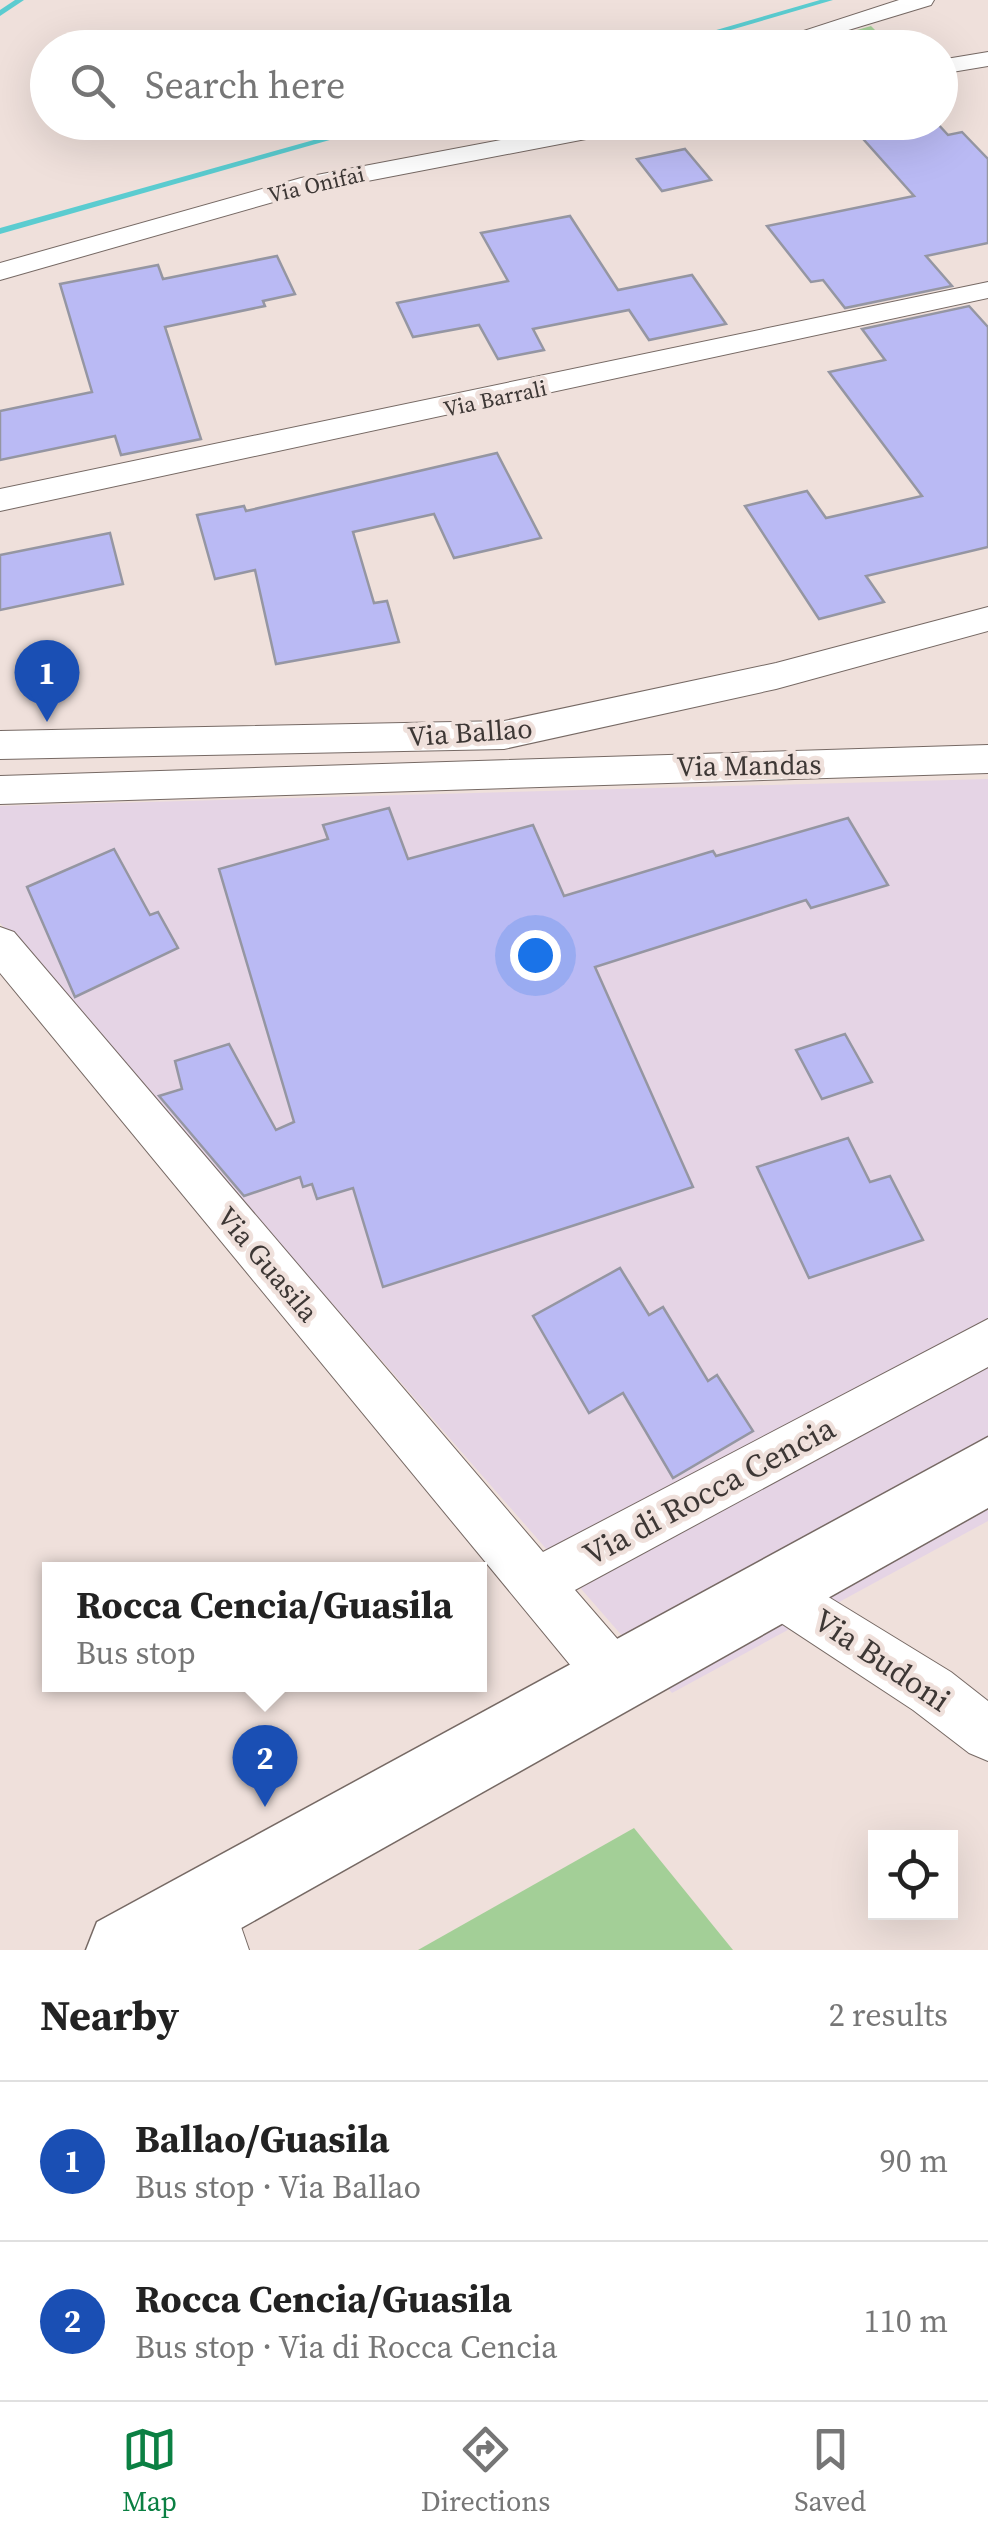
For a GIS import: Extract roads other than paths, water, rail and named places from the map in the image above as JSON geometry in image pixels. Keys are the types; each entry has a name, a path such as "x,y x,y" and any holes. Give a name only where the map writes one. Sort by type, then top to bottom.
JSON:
{"main road":[{"path":"125,1950 213,1927 614,1676 988,1470"}],"street":[{"path":"822,30 923,0"},
{"path":"958,65 988,59"},
{"path":"352,174 453,140"},
{"name":"Via Onifai","path":"0,272 352,174 539,140"},
{"name":"Via Barrali","path":"0,500 590,378 988,290"},
{"name":"Via Ballao","path":"0,745 504,735 776,676 988,619"},
{"path":"504,735 510,772"},
{"path":"397,738 400,776"},
{"path":"236,782 239,740"},
{"path":"58,788 66,744"},
{"name":"Via Mandas","path":"0,790 988,759"},
{"name":"Via Guasila","path":"0,944 537,1583"},
{"name":"Via di Rocca Cencia","path":"537,1583 988,1342"},
{"path":"537,1583 614,1676"},
{"name":"Via Budoni","path":"774,1588 932,1691 988,1734"}],"waterway":[{"path":"0,14 20,0"},
{"path":"722,30 829,0"},
{"path":"0,231 325,140"}],"place":[{"name":"Ballao/Guasila","path":"47,722"},
{"name":"Rocca Cencia/Guasila","path":"265,1807"}]}
